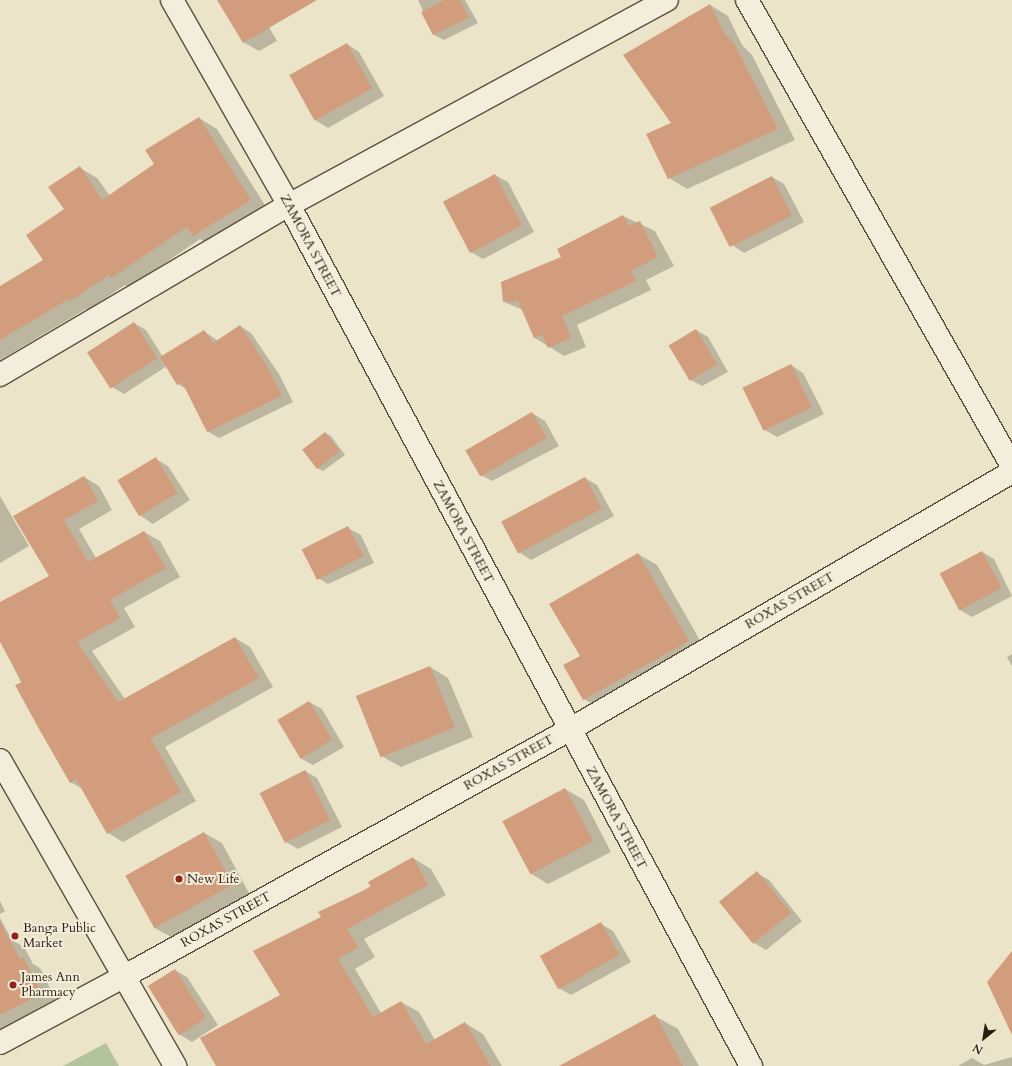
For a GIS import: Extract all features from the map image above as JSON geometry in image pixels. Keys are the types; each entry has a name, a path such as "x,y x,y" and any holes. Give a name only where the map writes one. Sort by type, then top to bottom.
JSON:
{"street":[{"name":"ZAMORA STREET","path":"172,0 289,205 569,730 751,1066"},
{"path":"0,375 289,205 667,0"},
{"path":"747,0 1012,466"},
{"name":"ROXAS STREET","path":"0,1043 125,976 569,730 1012,472"},
{"path":"0,760 125,976 175,1066"}],"green space":[{"path":"106,1043 119,1066 63,1066"}],"building":[{"path":"217,0 317,0 243,43"},
{"path":"444,0 460,0 469,17 433,35 421,12"},
{"path":"710,4 724,33 734,43 778,129 668,179 646,134 671,123 623,55"},
{"path":"347,43 372,88 314,120 289,75"},
{"path":"199,117 251,200 193,236 187,227 111,278 109,275 70,301 69,299 0,340 0,286 43,260 26,235 64,209 48,187 80,166 102,200 154,164 145,150"},
{"path":"495,174 522,225 470,253 443,202"},
{"path":"772,176 792,215 730,247 710,208"},
{"path":"623,215 629,226 640,221 658,257 631,271 636,281 562,316 571,338 548,348 542,335 534,338 518,301 503,302 501,282 561,257 557,249"},
{"path":"134,322 157,358 110,389 87,352"},
{"path":"240,325 267,366 282,396 207,432 182,382 177,385 160,357 204,330 213,343"},
{"path":"696,329 717,364 690,381 669,345"},
{"path":"791,364 812,407 764,431 742,388"},
{"path":"532,412 547,438 480,476 465,450"},
{"path":"325,432 340,451 317,469 302,450"},
{"path":"156,457 178,493 139,516 117,480"},
{"path":"84,476 98,501 64,520 88,562 144,531 166,568 110,600 120,618 77,642 118,702 235,637 259,678 151,738 181,792 107,834 76,779 70,783 39,729 15,685 22,682 0,642 0,602 49,576 13,516"},
{"path":"585,477 602,509 518,553 501,522"},
{"path":"348,526 363,556 317,580 302,550"},
{"path":"982,551 1002,588 959,611 940,574"},
{"path":"638,553 689,641 583,700 563,665 580,656 549,604"},
{"path":"430,666 455,727 381,757 356,696"},
{"path":"309,701 332,740 300,759 277,720"},
{"path":"305,770 330,820 285,843 260,793"},
{"path":"565,788 593,841 530,874 502,821"},
{"path":"204,832 233,884 154,928 125,876"},
{"path":"413,857 428,885 347,929 358,947 338,959 373,1017 401,1001 426,1044 465,1022 491,1066 216,1066 200,1038 280,995 253,951 321,917 318,912 371,887 368,882"},
{"path":"757,871 791,913 753,944 719,902"},
{"path":"0,922 20,959 23,957 42,994 0,1015"},
{"path":"601,922 619,955 558,989 540,956"},
{"path":"1012,951 1012,1035 987,982"},
{"path":"175,969 206,1018 179,1035 148,986"},
{"path":"655,1014 683,1066 559,1066"}],"place":[{"name":"New Life","path":"179,879"},
{"name":"Banga Public Market","path":"15,936"},
{"name":"James Ann Pharmacy","path":"13,985"}]}
